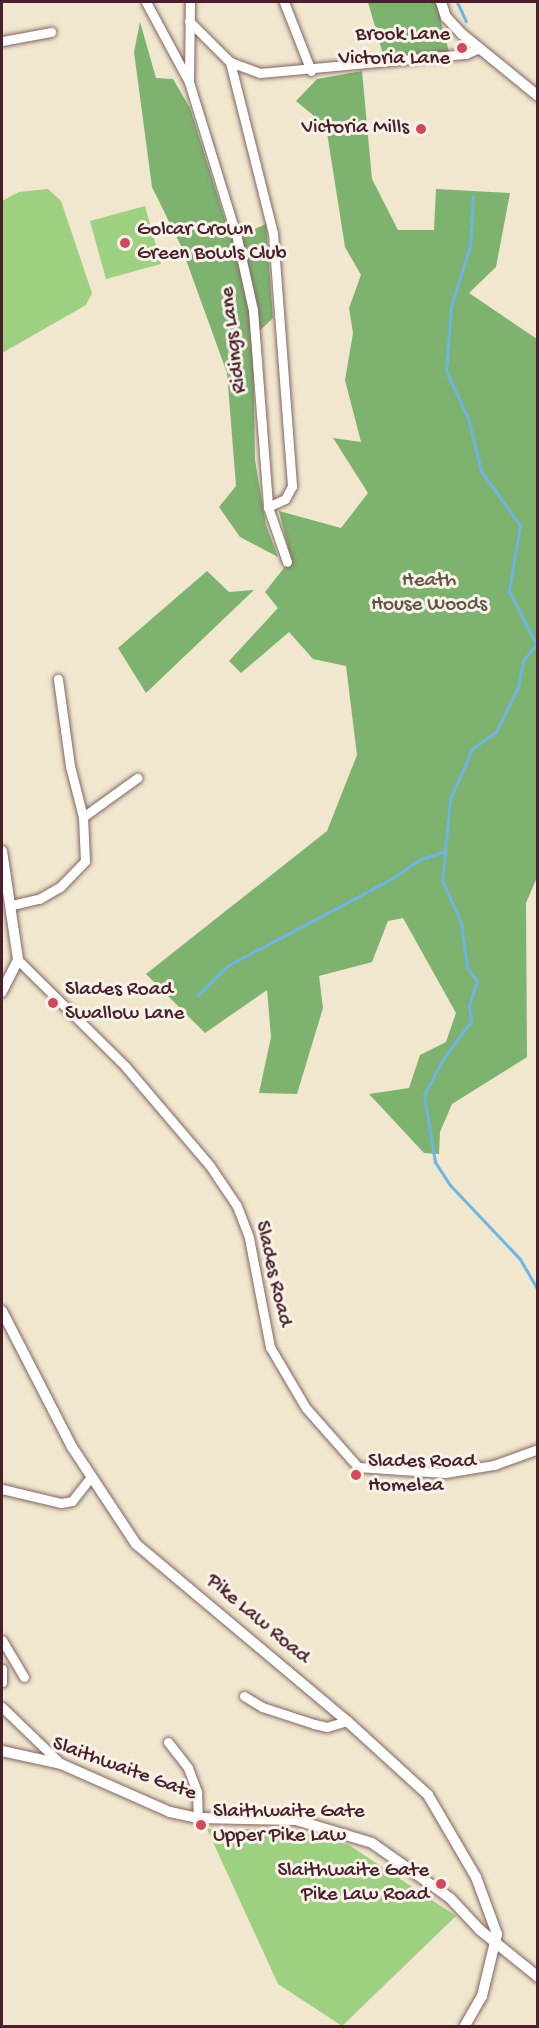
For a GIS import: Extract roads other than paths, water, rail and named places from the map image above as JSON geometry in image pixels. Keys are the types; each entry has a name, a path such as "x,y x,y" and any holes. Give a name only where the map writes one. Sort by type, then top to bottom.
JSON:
{"street":[{"path":"146,2 189,82"},
{"path":"189,82 190,2"},
{"path":"284,2 311,71"},
{"path":"441,2 446,17 462,34 537,96"},
{"path":"189,21 230,62 260,73 311,71 466,54 479,48"},
{"path":"2,41 51,32"},
{"path":"230,62 273,233 292,486 285,499 268,507"},
{"name":"Ridings Lane","path":"189,82 237,238 253,310 268,507 287,562"},
{"path":"12,905 39,899 60,887 85,861 83,817 70,766 58,679"},
{"path":"83,817 137,778"},
{"path":"2,851 12,905 18,960 2,992"},
{"name":"Slades Road","path":"18,960 125,1066 210,1166 237,1206 249,1238 270,1347 306,1408 358,1467 445,1473 494,1465 537,1449"},
{"name":"Pike Law Road","path":"2,1311 6,1326 90,1478 136,1544 348,1721 428,1795 476,1877 492,1914 497,1946"},
{"path":"2,1489 61,1503 72,1501 90,1478"},
{"path":"2,1640 24,1677"},
{"path":"2,1670 2,1682"},
{"path":"244,1696 262,1707 314,1724 327,1727 348,1721"},
{"path":"2,1707 62,1764"},
{"name":"Slaithwaite Gate","path":"168,1742 188,1768 197,1792 198,1818"},
{"name":"Slaithwaite Gate","path":"2,1751 62,1764 170,1812 198,1818 296,1820 372,1844 450,1898 497,1946 537,1977"},
{"path":"465,2026 482,1996 497,1946"}],"waterway":[{"path":"457,2 466,21"},
{"path":"473,196 470,245 451,307 446,371 468,418 481,471 520,525 509,591 536,644 523,661 518,687 496,732 472,749 450,799 442,880 461,923 467,968 477,981 469,1006 471,1021 443,1059 424,1095 435,1162 450,1185 520,1259 538,1290"},
{"path":"198,995 227,966 391,879 421,859 442,852"}],"place":[{"name":"Brook Lane Victoria Lane","path":"462,48"},
{"name":"Victoria Mills","path":"421,129"},
{"name":"Golcar Crown Green Bowls Club","path":"125,243"},
{"name":"Slades Road Swallow Lane","path":"53,1003"},
{"name":"Slades Road Homelea","path":"356,1475"},
{"name":"Slaithwaite Gate Upper Pike Law","path":"201,1825"},
{"name":"Slaithwaite Gate Pike Law Road","path":"441,1884"}],"park label":[{"name":"Heath House Woods","path":"429,594"}]}
